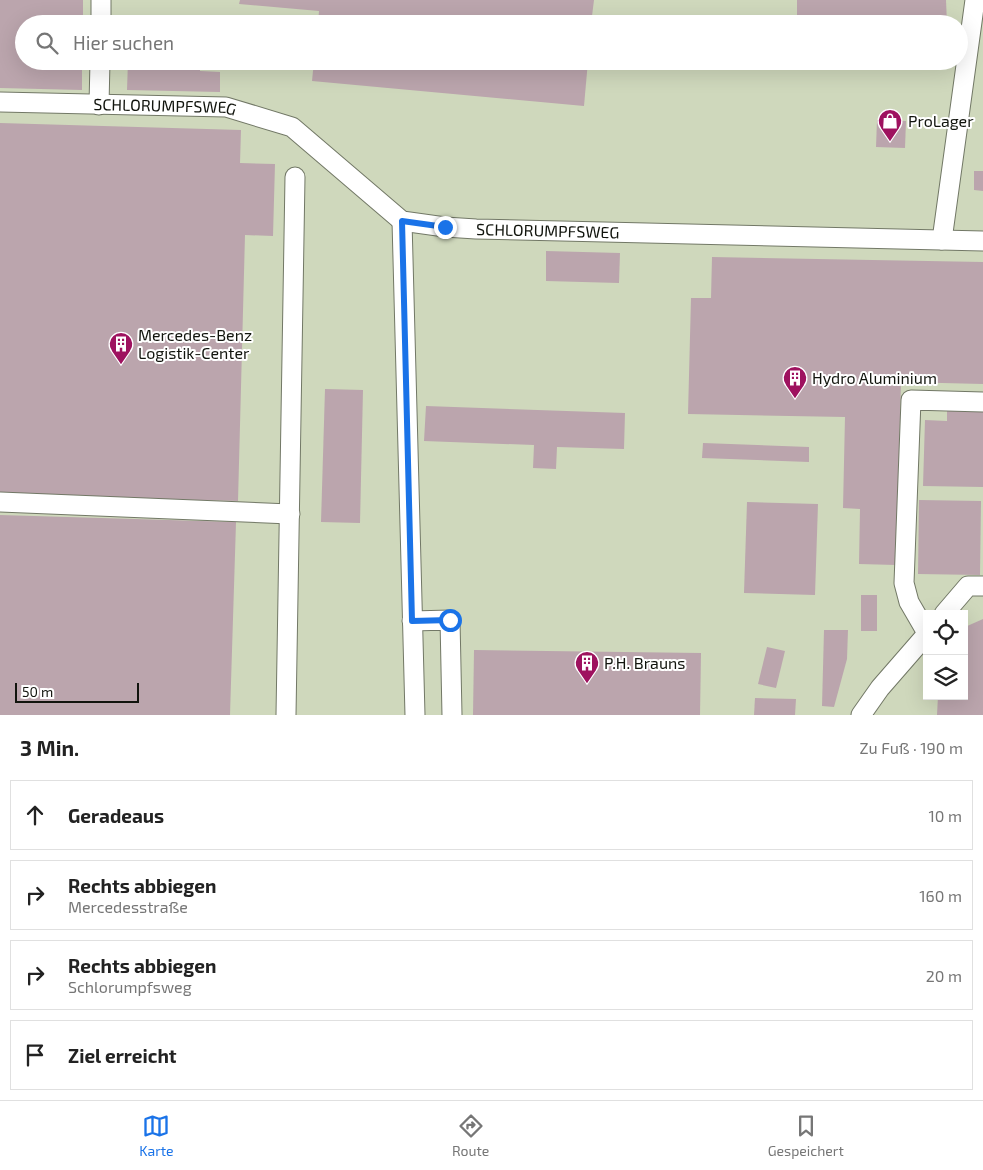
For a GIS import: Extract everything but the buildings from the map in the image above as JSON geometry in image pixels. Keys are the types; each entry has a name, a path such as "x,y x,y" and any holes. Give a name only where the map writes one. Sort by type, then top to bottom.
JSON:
{"street":[{"path":"101,0 101,15"},
{"path":"968,51 975,0"},
{"path":"99,105 100,70"},
{"path":"942,240 965,70"},
{"name":"SCHLORUMPFSWEG","path":"0,102 226,107 292,127 402,221 476,229 983,241"},
{"path":"286,715 295,177"},
{"path":"402,221 415,715"},
{"path":"923,626 909,602 904,583 911,400 983,402"},
{"path":"0,502 290,514"},
{"path":"947,610 968,586 983,586"},
{"path":"412,621 450,620 452,715"},
{"path":"862,715 880,688 923,638"}],"shaded area":[{"path":"0,0 983,0 983,715 0,715"}],"place":[{"name":"ProLager","path":"890,142"},
{"name":"Mercedes-Benz Logistik-Center","path":"121,365"},
{"name":"Hydro Aluminium","path":"795,399"},
{"name":"P.H. Brauns","path":"587,684"}],"route":[{"path":"445,227 402,221 412,621 450,620"}]}
